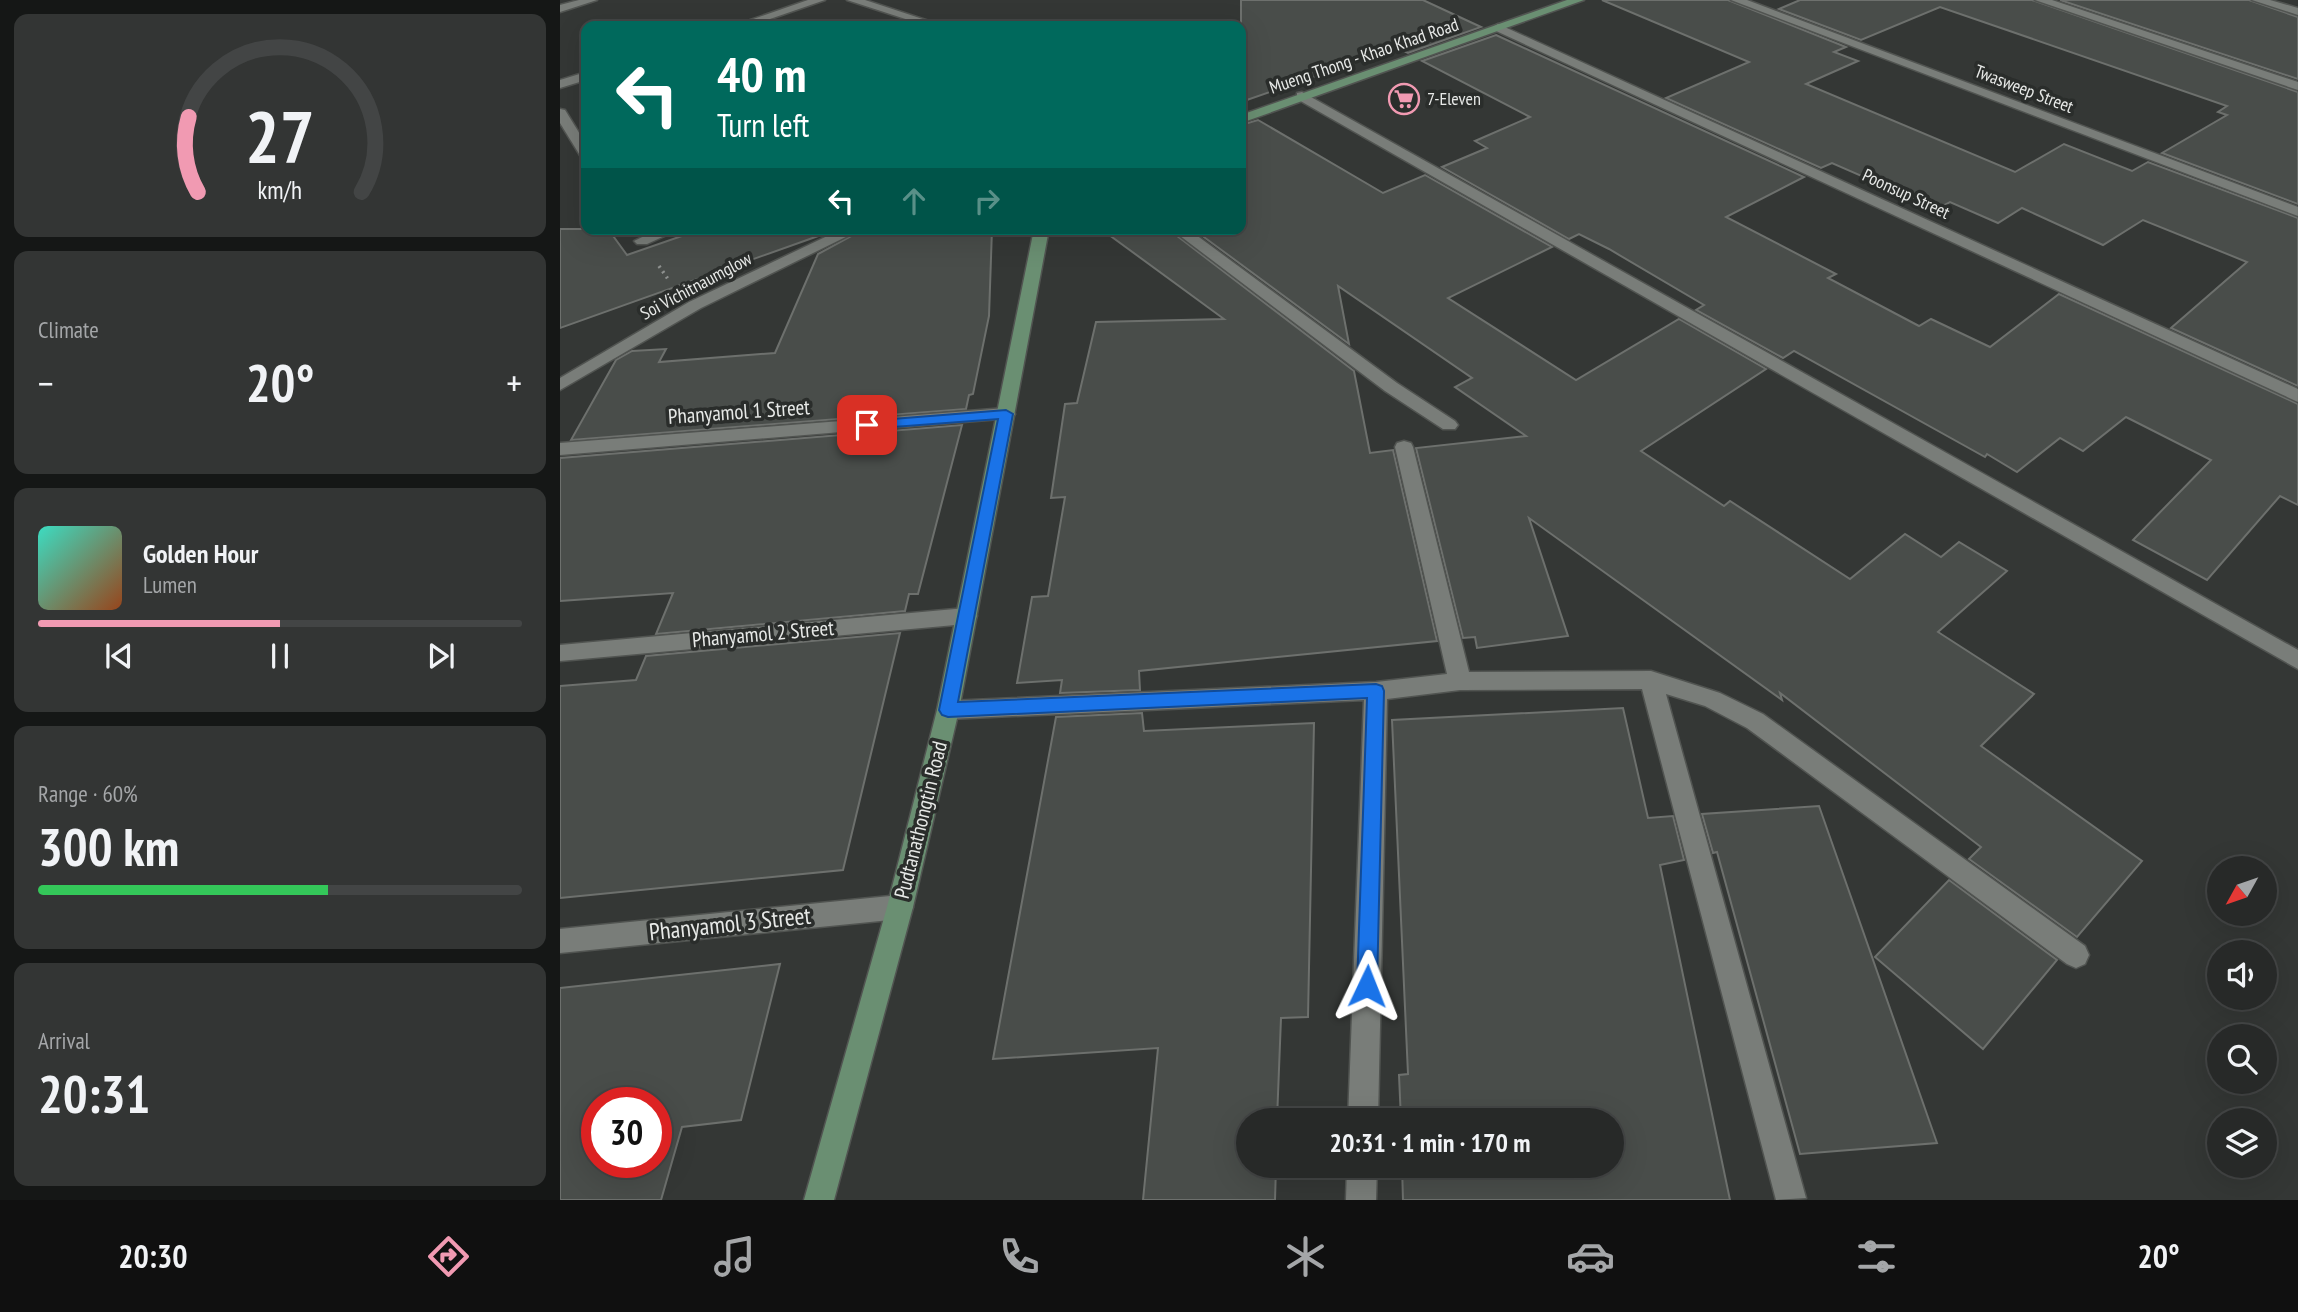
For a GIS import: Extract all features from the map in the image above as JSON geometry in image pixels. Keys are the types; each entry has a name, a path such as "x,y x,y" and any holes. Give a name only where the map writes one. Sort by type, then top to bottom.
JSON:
{"street":[{"path":"560,9 591,0"},
{"path":"754,21 819,0"},
{"path":"853,0 922,21"},
{"name":"Mueng Thong - Khao Khad Road","path":"1246,116 1578,0"},
{"name":"Twasweep Street","path":"1737,0 2298,212"},
{"path":"2040,0 2298,86"},
{"path":"2258,0 2298,12"},
{"name":"Poonsup Street","path":"1498,28 2298,396"},
{"path":"560,84 581,78"},
{"path":"1302,96 2298,660"},
{"path":"560,113 581,146"},
{"name":"Soi Vichitnaumglow","path":"560,385 683,302 841,235"},
{"name":"Pudtanathongtin Road","path":"818,1200 900,907 948,710 1041,235"},
{"path":"1186,235 1391,387 1450,425"},
{"name":"Phanyamol 1 Street","path":"560,449 1006,414"},
{"path":"1404,447 1460,681"},
{"name":"Phanyamol 2 Street","path":"560,653 966,616"},
{"path":"1651,680 1791,1198"},
{"path":"948,710 1376,691 1460,681 1651,680 1712,699 1755,721 2076,955"},
{"path":"1363,1108 1376,691"},
{"name":"Phanyamol 3 Street","path":"560,941 900,907"},
{"path":"1361,1200 1362,1178"}],"path":[{"path":"642,241 683,302"}],"building":[{"path":"1241,0 1423,0 1481,27 1408,53 1397,48 1246,100 1246,21 1241,21"},
{"path":"1602,0 1728,0 1846,47 1834,52 1858,61 1806,84 2015,172 2064,144 2132,171 2148,162 2298,218 2298,386 2171,328 2247,262 2143,220 2103,245 2022,208 1998,223 1950,202 1937,209 1832,163 1821,168 1666,98 1749,62"},
{"path":"1800,0 2032,0 2298,92 2298,204 2162,153 2227,115 2218,112 2227,106 1940,7 1861,40 1779,9"},
{"path":"2060,0 2249,0 2298,17 2298,79"},
{"path":"1496,35 1804,177 1726,217 1836,274 1828,278 1919,326 1931,319 1990,347 2059,294 2298,404 2298,505 2280,496 2207,580 2133,540 2211,460 2126,417 2083,451 2060,438 2017,472 1794,351 1783,358 1696,310 1704,305 1609,249 1579,234 1569,239 1442,167 1487,148 1475,141 1530,117 1422,61"},
{"path":"1258,120 1383,193 1425,175 1552,247 1448,298 1576,380 1679,319 1766,369 1641,451 1724,506 1730,501 1850,579 1905,534 1941,557 1959,542 2007,571 1938,632 2034,694 1981,746 2142,861 2077,937 1969,859 1981,847 1780,693 1782,700 1529,518 1568,636 1477,648 1475,637 1463,638 1416,448 1526,436 1455,387 1472,378 1338,286 1349,344 1201,235 1246,235 1246,124"},
{"path":"560,229 581,229 581,235 612,235 627,255 685,235 821,235 560,328"},
{"path":"853,235 992,235 989,316 973,394 969,395 966,409 571,440 616,360 632,351 666,349 659,362 775,353 818,254"},
{"path":"1109,235 1176,235 1354,371 1370,453 1393,450 1437,641 1139,671 1140,690 1060,693 1062,680 1017,683 1032,597 1048,596 1065,497 1051,498 1065,404 1077,403 1096,322 1224,319"},
{"path":"962,425 918,594 909,594 905,611 656,634 673,593 560,601 560,458"},
{"path":"900,633 843,870 560,898 560,686 636,680 646,656"},
{"path":"1623,708 1648,818 1673,816 1684,860 1660,865 1730,1200 1403,1200 1402,1178 1624,1178 1624,1108 1400,1108 1399,1075 1408,1074 1392,720"},
{"path":"1142,713 1144,731 1314,723 1308,1017 1281,1018 1277,1108 1236,1108 1236,1178 1276,1178 1275,1200 1143,1200 1158,1048 993,1059 1056,717"},
{"path":"1819,806 1937,1143 1800,1154 1717,852 1713,853 1702,814"},
{"path":"1949,880 2057,960 1983,1049 1875,957"},
{"path":"780,964 741,1120 682,1127 672,1162 672,1087 581,1087 581,1178 667,1178 661,1200 560,1200 560,988"}],"place":[{"name":"7-Eleven","path":"1404,99"}],"route":[{"path":"867,425 1006,414 948,710 1376,691 1367,986"}]}
